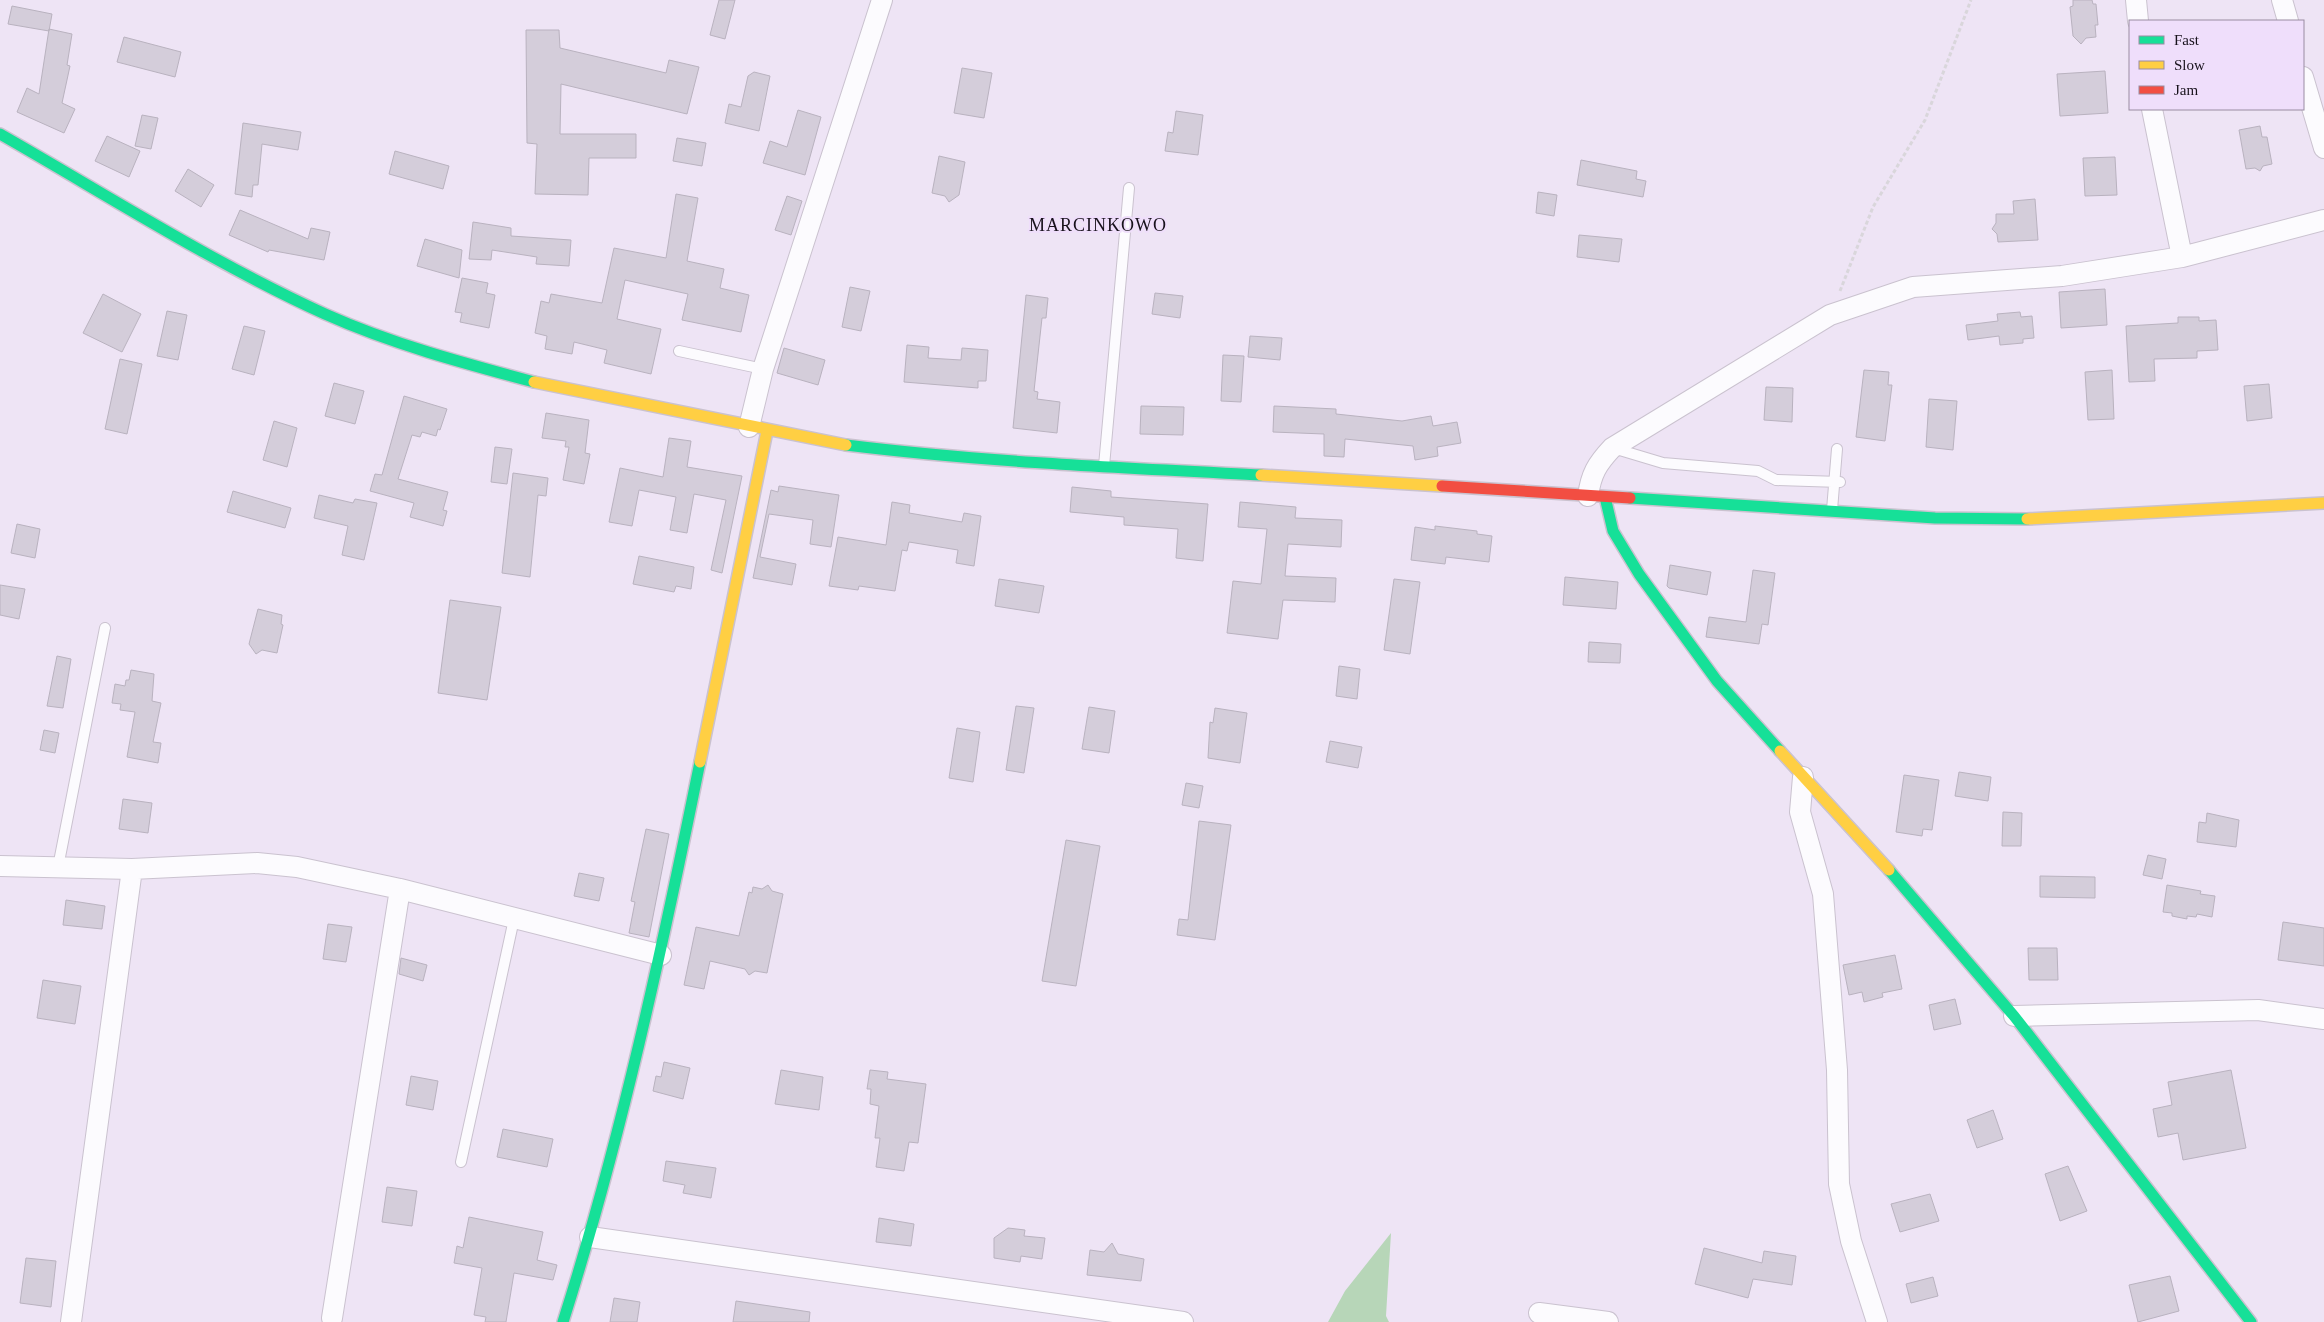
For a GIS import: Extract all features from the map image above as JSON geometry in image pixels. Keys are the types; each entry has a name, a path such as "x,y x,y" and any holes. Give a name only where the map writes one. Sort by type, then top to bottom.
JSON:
{"street":[{"path":"563,1322 590,1237 661,954 758,429 763,369 882,0"},
{"path":"2136,0 2138,20"},
{"path":"2282,0 2288,20"},
{"path":"2304,80 2324,148"},
{"path":"2152,110 2182,257"},
{"path":"0,134 236,269 294,299 350,324 410,347 489,371 758,429 845,445 910,453 1104,467 1935,518 2044,519 2324,503"},
{"path":"2251,1322 2014,1016 1862,838 1803,777 1717,681 1639,574 1613,531 1590,478 1596,465 1612,448 1830,315 1913,286 2062,276 2182,257 2324,220"},
{"path":"1803,777 1800,812 1823,894 1837,1070 1840,1184 1851,1241 1877,1322"},
{"path":"0,866 132,869 257,864 297,867 400,889 514,919 661,954"},
{"path":"71,1322 132,869"},
{"path":"332,1318 400,889"},
{"path":"2014,1016 2258,1010 2324,1019"},
{"path":"590,1237 1183,1322"},
{"path":"1539,1314 1608,1322"}],"lane":[{"path":"1104,467 1129,188"},
{"path":"679,351 763,369"},
{"path":"1612,448 1663,463 1758,471 1776,480 1837,482"},
{"path":"1832,512 1837,482 1837,448"},
{"path":"58,867 105,628"},
{"path":"462,1162 514,919"}],"path":[{"path":"1830,315 1873,207 1925,120 1971,0"}],"green space":[{"path":"1391,1233 1386,1316 1389,1322 1328,1322 1345,1291"}],"building":[{"path":"719,0 735,0 725,39 710,35"},
{"path":"2073,0 2092,0 2093,4 2096,4 2098,25 2095,25 2096,37 2086,38 2081,44 2073,36 2070,7 2073,6"},
{"path":"12,6 52,14 49,31 8,24"},
{"path":"49,29 72,34 67,65 70,66 62,103 75,109 64,133 17,112 27,88 39,94"},
{"path":"526,30 559,30 560,48 666,73 669,60 699,67 687,114 561,84 560,134 636,134 636,158 589,158 588,195 535,194 537,144 527,143"},
{"path":"124,37 181,52 175,77 117,62"},
{"path":"962,68 992,73 984,118 954,113"},
{"path":"2105,71 2108,113 2060,116 2057,74"},
{"path":"754,72 770,76 759,131 725,123 729,104 741,107 748,76"},
{"path":"798,110 821,117 805,175 763,163 770,141 787,147"},
{"path":"1176,111 1203,115 1198,155 1165,151 1168,132 1173,133"},
{"path":"142,115 158,118 151,149 135,146"},
{"path":"243,123 301,132 298,150 262,144 258,185 253,185 252,197 235,194"},
{"path":"2260,126 2262,137 2267,137 2272,164 2263,166 2260,171 2255,168 2246,169 2239,130"},
{"path":"107,136 140,151 129,177 95,161"},
{"path":"677,138 706,143 702,166 673,161"},
{"path":"395,151 449,166 443,189 389,174"},
{"path":"939,156 965,162 959,195 949,202 945,196 932,193"},
{"path":"2115,157 2117,195 2085,196 2083,158"},
{"path":"1581,160 1637,171 1636,179 1646,181 1643,197 1577,185"},
{"path":"188,169 214,185 201,207 175,191"},
{"path":"1538,192 1557,195 1554,216 1536,213"},
{"path":"676,194 698,198 687,261 724,269 720,288 749,295 741,332 682,320 688,294 625,280 617,319 661,329 651,374 604,363 607,350 574,342 572,354 545,349 547,336 535,333 541,301 549,303 551,294 602,303 614,248 666,258"},
{"path":"787,196 802,201 791,235 775,230"},
{"path":"2035,199 2038,240 1998,242 1997,234 1992,229 1996,223 1996,214 2014,214 2013,201"},
{"path":"240,210 308,239 311,228 330,232 324,260 269,250 268,252 229,235"},
{"path":"473,222 511,228 511,236 571,240 569,266 536,264 537,257 492,250 491,260 469,259"},
{"path":"1579,235 1622,239 1619,262 1577,257"},
{"path":"425,239 462,250 459,278 417,266"},
{"path":"462,278 488,283 486,293 495,295 489,328 460,322 462,313 455,312"},
{"path":"850,287 870,291 861,331 842,327"},
{"path":"2105,289 2107,325 2061,328 2059,292"},
{"path":"1155,293 1183,296 1180,318 1152,314"},
{"path":"103,294 141,314 122,352 83,333"},
{"path":"1026,295 1048,298 1046,318 1042,318 1034,391 1038,392 1037,399 1060,402 1057,433 1013,428"},
{"path":"167,311 187,315 178,360 157,356"},
{"path":"2020,312 2021,317 2032,316 2034,338 2023,339 2023,343 2000,345 1999,336 1968,340 1966,325 1998,321 1997,314"},
{"path":"2178,317 2199,317 2199,321 2216,320 2218,350 2197,351 2197,358 2154,359 2155,381 2129,382 2126,326 2178,323"},
{"path":"244,326 265,331 254,375 232,369"},
{"path":"1250,336 1282,338 1280,360 1248,357"},
{"path":"907,345 929,347 928,358 961,360 962,348 988,350 986,381 978,381 978,388 904,382"},
{"path":"784,348 825,360 818,385 777,373"},
{"path":"1223,355 1244,356 1241,402 1221,401"},
{"path":"120,359 142,364 127,434 105,429"},
{"path":"1864,370 1889,372 1888,385 1892,385 1885,441 1856,437"},
{"path":"2112,370 2114,419 2088,420 2085,372"},
{"path":"334,383 364,391 355,424 325,416"},
{"path":"2269,384 2272,418 2247,421 2244,386"},
{"path":"1766,387 1793,388 1792,422 1764,420"},
{"path":"404,396 447,409 436,436 422,432 420,437 412,435 398,479 448,492 443,510 447,511 443,526 410,517 414,503 370,491 375,474 382,475"},
{"path":"1929,399 1957,401 1953,450 1926,447"},
{"path":"1141,406 1184,407 1183,435 1140,434"},
{"path":"1274,406 1336,409 1336,414 1402,421 1431,416 1433,426 1457,422 1461,443 1437,447 1438,456 1415,460 1413,446 1345,439 1344,457 1324,456 1324,434 1273,432"},
{"path":"546,413 589,420 585,453 590,454 584,484 563,480 569,447 565,447 566,441 542,438"},
{"path":"274,421 297,428 287,467 263,460"},
{"path":"669,438 691,441 687,467 742,476 722,573 711,570 726,500 694,494 687,533 670,530 676,497 639,490 632,526 609,522 620,468 663,477"},
{"path":"495,447 512,449 507,484 491,482"},
{"path":"513,473 548,478 546,496 538,495 530,577 502,573"},
{"path":"779,486 839,495 831,547 810,544 813,520 769,514 760,557 796,564 792,585 753,578 771,490 778,492"},
{"path":"1072,487 1111,491 1111,497 1208,504 1203,561 1176,558 1178,529 1124,525 1124,517 1070,512"},
{"path":"233,491 291,508 285,528 227,512"},
{"path":"319,495 353,503 355,499 377,503 364,560 342,555 348,526 314,518"},
{"path":"892,502 910,505 909,513 962,522 964,513 981,516 974,566 956,563 958,550 909,542 907,551 902,550 895,591 859,586 858,590 829,586 838,537 886,545"},
{"path":"1240,502 1296,507 1295,518 1342,520 1341,547 1288,544 1285,576 1336,578 1335,602 1283,600 1278,639 1227,633 1233,581 1261,584 1267,529 1238,527"},
{"path":"17,524 40,529 35,558 11,553"},
{"path":"1435,526 1477,531 1477,534 1492,536 1489,562 1446,557 1445,564 1411,560 1415,527 1435,530"},
{"path":"639,556 694,567 691,589 676,586 674,592 633,584"},
{"path":"1670,565 1711,572 1707,595 1669,588 1667,586"},
{"path":"1753,570 1775,573 1768,625 1762,624 1759,644 1706,637 1709,617 1746,622"},
{"path":"1565,577 1618,582 1616,609 1563,605"},
{"path":"999,579 1044,586 1039,613 995,606"},
{"path":"1394,579 1420,582 1410,654 1384,650"},
{"path":"0,585 25,589 19,619 0,615"},
{"path":"450,600 501,607 487,700 438,693"},
{"path":"258,609 282,615 281,624 283,625 277,653 262,650 256,654 249,644"},
{"path":"1589,642 1621,644 1620,663 1588,662"},
{"path":"57,656 71,659 63,708 47,706"},
{"path":"1339,666 1360,669 1357,699 1336,696"},
{"path":"131,670 154,674 152,701 161,703 153,742 161,743 158,763 127,757 135,712 120,710 121,704 112,703 115,684 125,686 126,680 129,680"},
{"path":"1016,706 1034,708 1024,773 1006,770"},
{"path":"1089,707 1115,711 1109,753 1082,749"},
{"path":"1215,708 1247,713 1240,763 1208,758 1210,722 1213,723"},
{"path":"957,728 980,732 973,782 949,778"},
{"path":"44,730 59,733 55,753 40,750"},
{"path":"1330,741 1362,747 1358,768 1326,762"},
{"path":"1959,772 1991,777 1988,801 1955,796"},
{"path":"1904,775 1939,780 1932,830 1923,829 1922,836 1896,832"},
{"path":"1186,783 1203,786 1199,808 1182,805"},
{"path":"123,799 152,803 148,833 119,829"},
{"path":"2003,812 2022,813 2021,846 2002,846"},
{"path":"2207,813 2239,820 2236,847 2197,842 2199,822 2206,823"},
{"path":"1199,821 1231,825 1215,940 1177,935 1179,919 1188,920"},
{"path":"646,829 669,834 649,937 629,933 635,902 631,901"},
{"path":"1066,840 1100,846 1076,986 1042,981"},
{"path":"2148,855 2166,859 2162,879 2143,875"},
{"path":"579,873 604,878 599,901 574,896"},
{"path":"2040,876 2095,877 2095,898 2040,897"},
{"path":"768,885 772,891 783,894 767,973 755,971 749,975 745,969 710,961 704,989 684,985 696,927 739,936 749,892 752,893 753,887 762,889"},
{"path":"2167,885 2201,891 2200,894 2215,896 2212,917 2197,914 2196,917 2187,916 2187,919 2172,916 2172,913 2163,912"},
{"path":"66,900 105,906 102,929 63,925"},
{"path":"2283,922 2324,928 2324,966 2278,960"},
{"path":"328,924 352,927 346,962 323,959"},
{"path":"2028,948 2057,948 2058,980 2029,980"},
{"path":"1895,955 1902,989 1882,993 1883,997 1864,1002 1862,992 1849,995 1843,965"},
{"path":"401,958 427,965 423,981 399,974"},
{"path":"43,980 81,986 75,1024 37,1018"},
{"path":"1955,999 1961,1024 1934,1030 1929,1005"},
{"path":"664,1062 690,1068 683,1099 653,1091 656,1076 661,1077"},
{"path":"781,1070 823,1077 819,1110 775,1104"},
{"path":"870,1070 888,1072 887,1079 926,1084 918,1143 909,1142 904,1171 876,1167 880,1138 875,1138 879,1106 870,1104 871,1089 867,1089"},
{"path":"2231,1070 2246,1148 2183,1160 2178,1133 2158,1137 2153,1109 2172,1105 2168,1082"},
{"path":"411,1076 438,1081 433,1110 406,1105"},
{"path":"1993,1110 2003,1139 1977,1148 1967,1120"},
{"path":"503,1129 553,1139 547,1167 497,1157"},
{"path":"666,1161 716,1168 711,1198 683,1193 685,1185 663,1181"},
{"path":"2068,1166 2087,1211 2060,1221 2045,1174"},
{"path":"387,1187 417,1191 412,1226 382,1222"},
{"path":"1930,1194 1939,1221 1900,1232 1891,1204"},
{"path":"469,1217 543,1232 537,1260 557,1265 553,1280 514,1273 506,1322 485,1322 486,1317 474,1315 482,1268 454,1263 457,1246 463,1248"},
{"path":"879,1218 914,1224 911,1246 876,1242"},
{"path":"1008,1228 1025,1230 1024,1236 1045,1238 1042,1259 1021,1256 1020,1262 994,1258 994,1238"},
{"path":"1112,1243 1118,1254 1144,1259 1141,1281 1087,1275 1090,1250 1104,1252"},
{"path":"1704,1248 1762,1263 1764,1251 1796,1256 1792,1285 1753,1279 1748,1298 1695,1284"},
{"path":"26,1258 56,1261 51,1307 20,1303"},
{"path":"2170,1276 2179,1311 2138,1322 2129,1285"},
{"path":"1933,1277 1938,1296 1911,1303 1906,1284"},
{"path":"614,1298 640,1302 637,1322 610,1322"},
{"path":"736,1301 810,1312 809,1322 733,1322"}],"traffic: fast":[{"path":"0,134 201,251 325,314 402,344 534,382"},
{"path":"846,445 1002,460 1261,475"},
{"path":"1605,497 1613,531 1639,574 1717,681 1780,751"},
{"path":"1630,498 1935,518 2027,519"},
{"path":"563,1322 604,1184 622,1114 671,903 700,762"},
{"path":"1889,870 2014,1016 2251,1322"}],"traffic: slow":[{"path":"534,382 846,445"},
{"path":"700,762 767,431"},
{"path":"1261,475 1442,486"},
{"path":"2027,519 2324,503"},
{"path":"1780,751 1889,870"}],"traffic: jam":[{"path":"1442,486 1630,498"}],"district":[{"name":"MARCINKOWO","path":"1098,225"}]}
